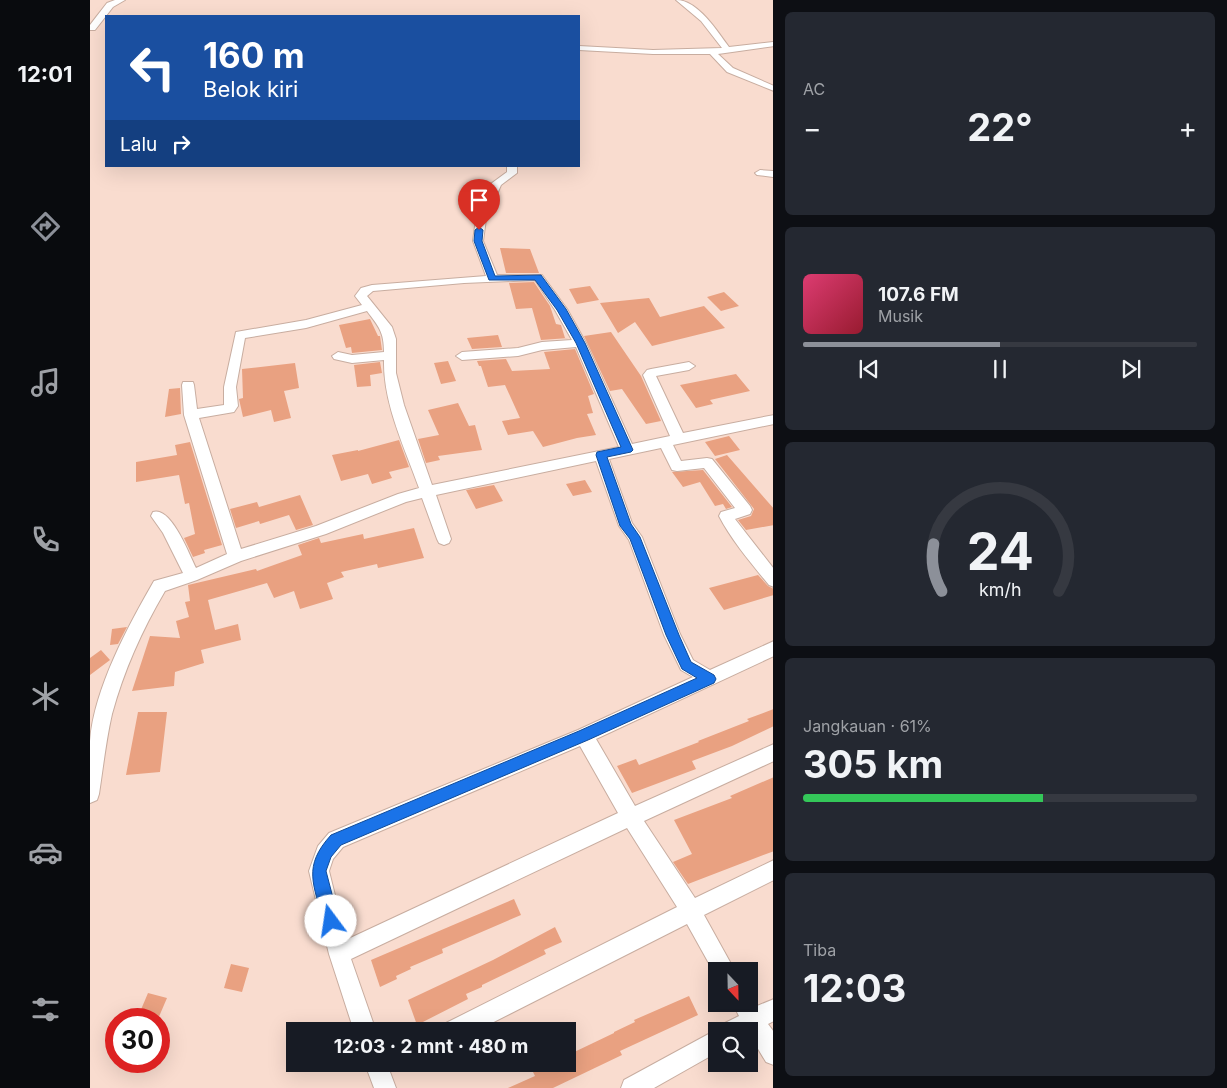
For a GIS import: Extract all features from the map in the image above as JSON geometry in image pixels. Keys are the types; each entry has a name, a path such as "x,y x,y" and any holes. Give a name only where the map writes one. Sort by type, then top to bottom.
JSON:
{"street":[{"path":"92,28 110,5 121,0"},
{"path":"680,0 704,19 727,50"},
{"path":"90,19 99,19"},
{"path":"580,48 653,52 712,52 769,44 773,52"},
{"path":"712,52 730,70 773,89"},
{"path":"492,278 478,241 481,219 492,197 493,189 497,183 509,176 512,167"},
{"path":"760,173 773,174"},
{"path":"444,539 397,405 390,373 390,339 386,328 362,296 366,290 492,278 538,277 561,309 580,343 627,450"},
{"path":"191,415 229,409 231,406 230,387 240,335 306,324 370,307"},
{"path":"462,356 518,352 542,346 580,343"},
{"path":"338,356 352,360 390,356"},
{"path":"689,366 651,373 649,375 671,440 677,466 707,463 745,510 726,516 740,538 773,581"},
{"path":"188,386 191,415 236,558"},
{"path":"90,794 103,716 135,628 160,586 321,530 403,498 773,418"},
{"path":"601,455 626,526 635,537 672,635 687,666 710,679"},
{"path":"158,516 170,530 192,576"},
{"path":"362,1022 339,954 319,871 325,853 336,840 584,736 710,679 773,648"},
{"path":"584,736 631,817 691,911 720,962"},
{"path":"339,954 773,752"},
{"path":"472,1022 773,869"},
{"path":"758,1011 773,1009"},
{"path":"741,1022 749,1012 773,1054"},
{"path":"632,1088 708,1045"}],"building":[{"path":"500,248 530,249 539,273 506,273"},
{"path":"534,282 550,306 556,324 561,325 565,338 569,338 541,340 532,308 516,309 509,283"},
{"path":"590,286 599,300 577,304 569,289"},
{"path":"724,292 739,306 721,311 707,297"},
{"path":"649,298 660,317 704,306 725,328 652,346 635,322 618,333 600,303"},
{"path":"370,319 378,336 380,336 382,350 352,353 351,347 346,348 339,325"},
{"path":"611,332 641,376 661,421 646,424 622,389 610,391 584,336"},
{"path":"498,335 502,347 472,349 467,338"},
{"path":"575,349 594,394 588,396 593,413 587,414 596,435 543,447 533,431 508,435 502,421 520,418 505,385 488,387 481,366 479,366 477,361 506,359 512,371 550,369 544,352"},
{"path":"448,361 456,381 441,384 434,363"},
{"path":"380,362 382,373 370,375 371,386 357,387 354,365"},
{"path":"295,363 299,388 284,391 291,418 274,422 271,410 243,417 239,399 243,398 242,369"},
{"path":"736,374 750,391 710,400 713,404 696,408 680,385"},
{"path":"180,388 181,414 165,417 169,389"},
{"path":"458,403 469,426 475,425 482,450 438,456 440,460 426,463 418,439 439,435 428,410"},
{"path":"729,436 740,450 715,456 705,442"},
{"path":"399,440 409,467 389,472 392,478 372,484 368,474 341,481 332,455 358,451"},
{"path":"190,442 222,545 204,550 205,553 193,557 184,538 195,534 189,503 185,504 179,475 136,482 136,462 177,455 175,445"},
{"path":"727,455 773,508 773,525 746,530 738,520 751,516 754,509 715,459"},
{"path":"703,470 732,507 726,509 723,504 715,506 700,482 683,487 672,472"},
{"path":"585,480 592,492 573,496 566,484"},
{"path":"494,485 503,501 476,509 466,490"},
{"path":"300,495 313,525 296,530 289,515 260,524 259,521 236,528 230,509 257,502 259,507"},
{"path":"414,528 424,558 378,568 377,564 341,572 344,577 327,583 333,599 300,609 294,591 274,598 267,583 208,600 215,630 238,624 241,640 201,650 204,663 175,672 174,686 132,691 150,636 180,638 176,621 189,617 185,602 190,601 188,585 256,569 257,571 302,555 298,545 319,538 321,543 363,534 364,539"},
{"path":"758,575 773,588 773,595 724,610 709,588"},
{"path":"127,627 118,644 110,645 112,629"},
{"path":"101,650 110,660 90,675 90,658"},
{"path":"773,709 773,726 732,746 692,761 696,769 632,793 617,766 636,759 639,765 749,721 747,719"},
{"path":"138,712 167,712 160,772 126,775"},
{"path":"773,777 773,851 688,884 673,862 692,854 674,820 732,798 730,796"},
{"path":"514,899 521,915 442,949 443,953 410,967 411,969 396,976 397,979 380,987 371,960"},
{"path":"555,927 562,942 544,950 546,954 466,994 468,999 423,1022 416,1022 408,1000 493,960"},
{"path":"231,964 249,968 242,992 224,988"},
{"path":"148,993 167,998 163,1008 142,1008"},
{"path":"689,996 698,1015 620,1051 622,1055 553,1088 508,1088 535,1076 533,1072 576,1072 576,1051 635,1022 634,1020"}],"route":[{"path":"331,921 319,871 325,853 336,840 584,736 710,679 687,666 672,635 635,537 626,526 601,455 627,450 588,358 561,309 538,277 492,278 478,241 479,230"}]}
